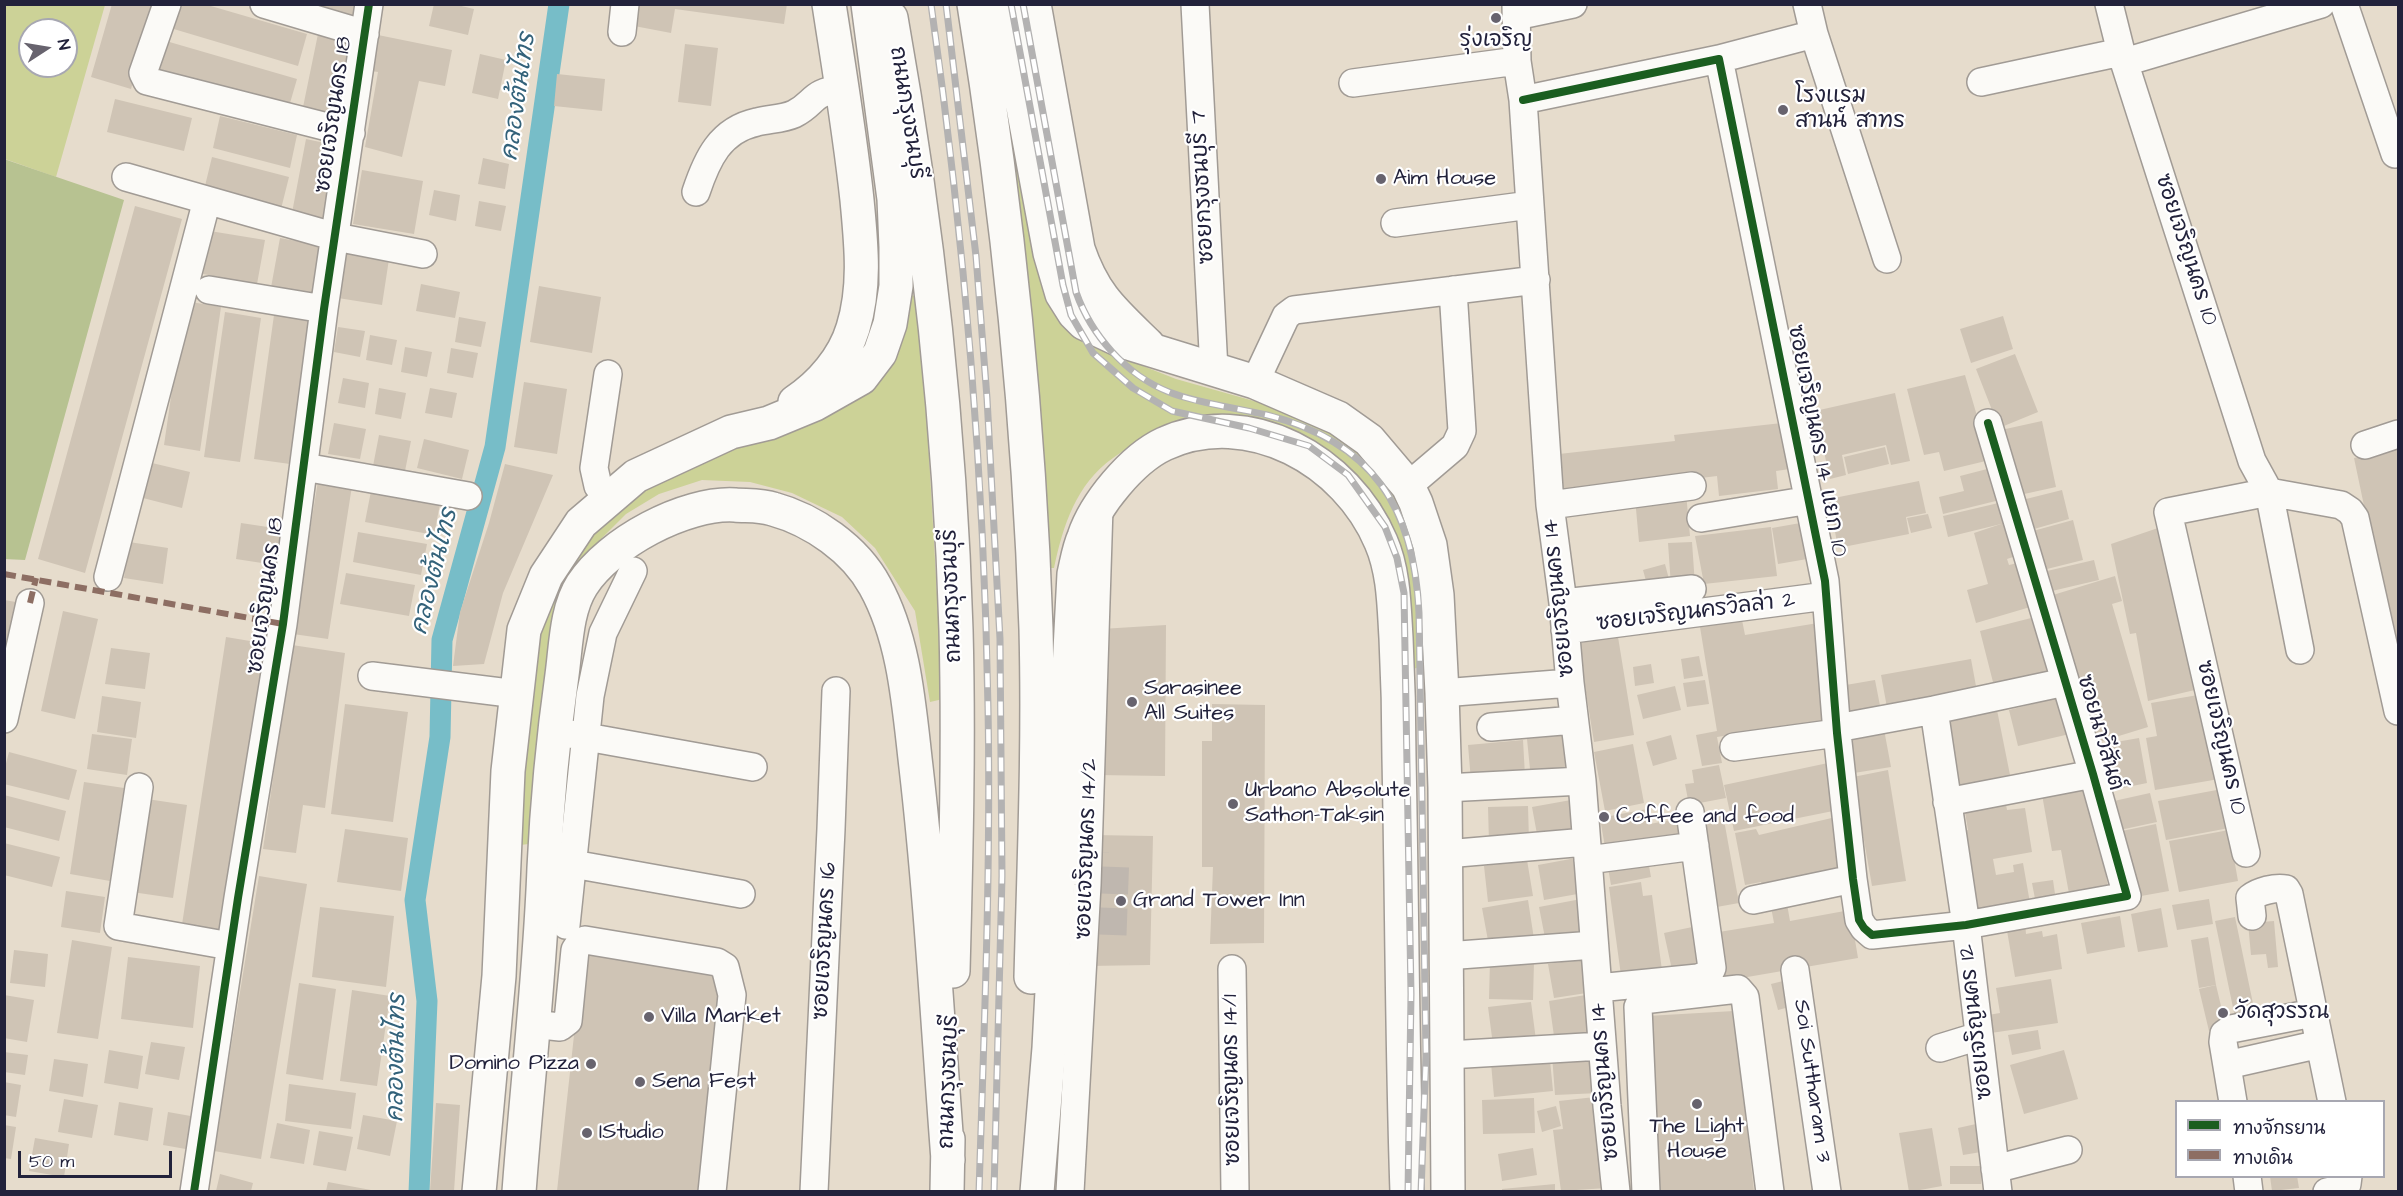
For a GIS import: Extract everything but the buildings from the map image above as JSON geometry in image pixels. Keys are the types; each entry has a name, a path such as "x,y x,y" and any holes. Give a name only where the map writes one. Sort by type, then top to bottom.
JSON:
{"main road":[{"path":"479,1191 499,975 508,771 524,630 546,576 581,523 636,476 764,418 810,391 841,355 852,330 860,301 862,262 853,166 829,4"},
{"path":"731,432 791,415 832,396 861,378 880,353 890,324 896,286 894,199 868,4"},
{"name":"ถนนกรุงธนบุรี","path":"889,4 920,199 937,338 956,630 955,914 947,1176"},
{"path":"974,4 992,112 1016,303 1028,466 1036,631 1035,839 1024,1191"},
{"path":"1004,4 1050,253 1062,294 1074,313 1084,323 1110,336 1255,382 1338,418 1369,440 1408,486 1430,545 1437,595 1445,788 1448,1191"},
{"path":"1034,4 1078,249 1087,275 1097,292 1156,352"},
{"path":"1037,1191 1049,1048 1074,574 1084,536 1099,506 1124,476 1143,458 1164,444 1216,430 1248,432 1276,441 1302,453 1344,484 1368,516 1382,544 1391,575 1395,610 1398,696 1407,1191"},
{"path":"519,1191 532,1024 554,864 554,732 569,621 582,586 605,560 641,532 677,515 726,505 769,507 800,518 844,547 874,584 888,617 901,660 923,828 947,1176"},
{"path":"1398,696 1442,693"},
{"path":"504,865 554,864"}],"street":[{"path":"167,4 143,73 147,81 351,133"},
{"path":"264,4 365,34"},
{"name":"ซอยเจริญนคร 18","path":"194,1191 230,946 283,624 324,309 369,4"},
{"path":"622,32 625,4"},
{"name":"ซอยกรุงธนบุรี 7","path":"1194,4 1214,370"},
{"path":"1516,10 1572,4"},
{"path":"1807,4 1814,34 1887,259"},
{"name":"ซอยเจริญนคร 10","path":"2109,4 2123,57 2252,461 2269,492 2300,650"},
{"path":"1981,82 2123,57 2321,4"},
{"path":"2344,4 2394,154"},
{"name":"ซอยเจริญนคร 14","path":"1516,10 1517,61 1523,100 1550,505 1582,781 1615,1184"},
{"path":"1523,100 1719,58 1814,34"},
{"name":"ซอยเจริญนคร 14 แยก 10","path":"1719,58 1810,500 1826,596 1837,730 1859,920 1872,935 1966,926"},
{"path":"1353,83 1517,61"},
{"path":"696,192 715,147 729,134 748,124 792,115 819,93 842,89"},
{"path":"126,177 336,237 423,254"},
{"path":"108,577 207,201"},
{"path":"1395,224 1530,205"},
{"path":"1255,382 1290,312 1536,280"},
{"path":"209,290 324,309"},
{"path":"1408,486 1455,446 1462,430 1453,290"},
{"path":"608,374 594,468 598,486 608,500"},
{"name":"ซอยนาวีสันต์","path":"1966,926 2127,896 1988,423"},
{"path":"2365,445 2398,434"},
{"path":"304,467 468,496"},
{"path":"1550,505 1692,486"},
{"name":"ซอยเจริญนคร 10","path":"2246,853 2168,512 2269,492 2341,505 2350,511 2355,518 2398,711"},
{"path":"1701,518 1810,500"},
{"name":"ซอยเจริญนคร 14/2","path":"1070,1191 1090,935 1099,506"},
{"path":"566,925 554,864 586,737 590,696 603,633 633,570"},
{"path":"1563,603 1692,589"},
{"name":"ซอยเจริญนครวิลล่า 2","path":"1565,630 1826,596"},
{"path":"4,719 8,691 30,603"},
{"path":"372,676 516,694"},
{"name":"ซอยนาวีสันต์","path":"1734,747 1837,730 2065,682"},
{"path":"1442,693 1570,683"},
{"name":"ซอยเจริญนคร 16","path":"814,1191 836,691"},
{"name":"ซอยเจริญนคร 12","path":"1934,710 1966,926 1996,1180"},
{"path":"1491,727 1574,720"},
{"path":"554,732 753,766"},
{"name":"ซอยนาวีสันต์","path":"1947,801 2093,774"},
{"path":"1445,788 1582,781"},
{"path":"139,787 118,926 230,946"},
{"path":"1598,988 1670,982 1709,974 1712,968 1690,812"},
{"path":"1446,854 1695,846"},
{"path":"554,864 741,894"},
{"path":"1754,900 1853,879"},
{"path":"2252,916 2250,898 2255,894 2280,888 2289,894 2332,1100"},
{"path":"532,1024 560,1027 568,1021 575,950 585,940 717,962 725,967 732,995 712,1191"},
{"path":"1446,956 1594,945"},
{"name":"ซอยเจริญนคร 14/1","path":"1232,969 1235,1191"},
{"name":"Soi Suttharam 3","path":"1795,970 1827,1191"},
{"path":"1615,1184 1646,1182 1638,1006 1641,1001 1737,989 1745,997 1770,1191"},
{"path":"2233,1100 2223,1042 2224,1034 2231,1029 2313,1013"},
{"path":"1940,1048 1979,1036"},
{"path":"2227,1065 2320,1044"},
{"path":"1448,1055 1602,1046"},
{"path":"1996,1180 2068,1150"},
{"path":"2327,1191 2340,1189 2347,1184 2348,1178"}],"green space":[{"path":"5,4 105,5 56,177 5,159"},
{"path":"1011,121 1067,326 1082,342 1176,379 1293,412 1360,448 1391,485 1423,554 1427,657 1424,666 1409,670 1400,588 1325,462 1153,434 1113,458 1089,480 1080,493 1067,522 1054,568 1047,568 1007,125"},
{"path":"4,159 124,200 25,560 4,559"},
{"path":"912,295 920,299 943,699 930,702 915,611 875,548 842,517 792,493 750,482 702,480 659,494 626,514 574,566 555,614 529,844 520,845 516,833 539,620 557,570 636,494 823,406 901,298"}],"waterway":[{"name":"คลองต้นไทร","path":"419,1192 427,1001 415,900 440,737 442,640 495,447 559,4"}],"tunnel":[{"path":"1113,935 1116,853"}],"railway":[{"path":"931,4 953,179 970,355 986,619 989,828 979,1192"},
{"path":"946,4 976,256 987,398 1000,639 1002,876 994,1192"},
{"path":"1011,4 1063,285 1071,315 1093,353 1133,388 1172,411 1249,428 1309,446 1348,475 1385,527 1397,558 1404,593 1411,994 1408,1192"},
{"path":"1023,4 1076,292 1101,338 1125,364 1153,385 1180,396 1267,415 1304,427 1335,442 1360,462 1381,484 1397,511 1408,541 1419,613 1426,1056 1421,1192"}],"marked path":[{"path":"4,574 283,624"},
{"path":"30,603 36,578"}],"cycle path":[{"path":"194,1192 238,898 283,624 324,309 369,4"},
{"path":"1523,100 1719,59 1825,581 1837,733 1853,879 1859,920 1872,935 1966,925 2127,896 1988,423"}],"place":[{"name":"รุ่งเจริญ","path":"1496,18"},
{"name":"โรงแรม สานน์ สาทร","path":"1783,110"},
{"name":"Aim House","path":"1381,179"},
{"name":"Sarasinee All Suites","path":"1132,702"},
{"name":"Urbano Absolute Sathon–Taksin","path":"1233,804"},
{"name":"Coffee and food","path":"1604,817"},
{"name":"Grand Tower Inn","path":"1121,901"},
{"name":"วัดสุวรรณ","path":"2223,1013"},
{"name":"Villa Market","path":"649,1017"},
{"name":"Domino Pizza","path":"591,1064"},
{"name":"Sena Fest","path":"640,1082"},
{"name":"The Light House","path":"1697,1104"},
{"name":"IStudio","path":"587,1133"}]}
